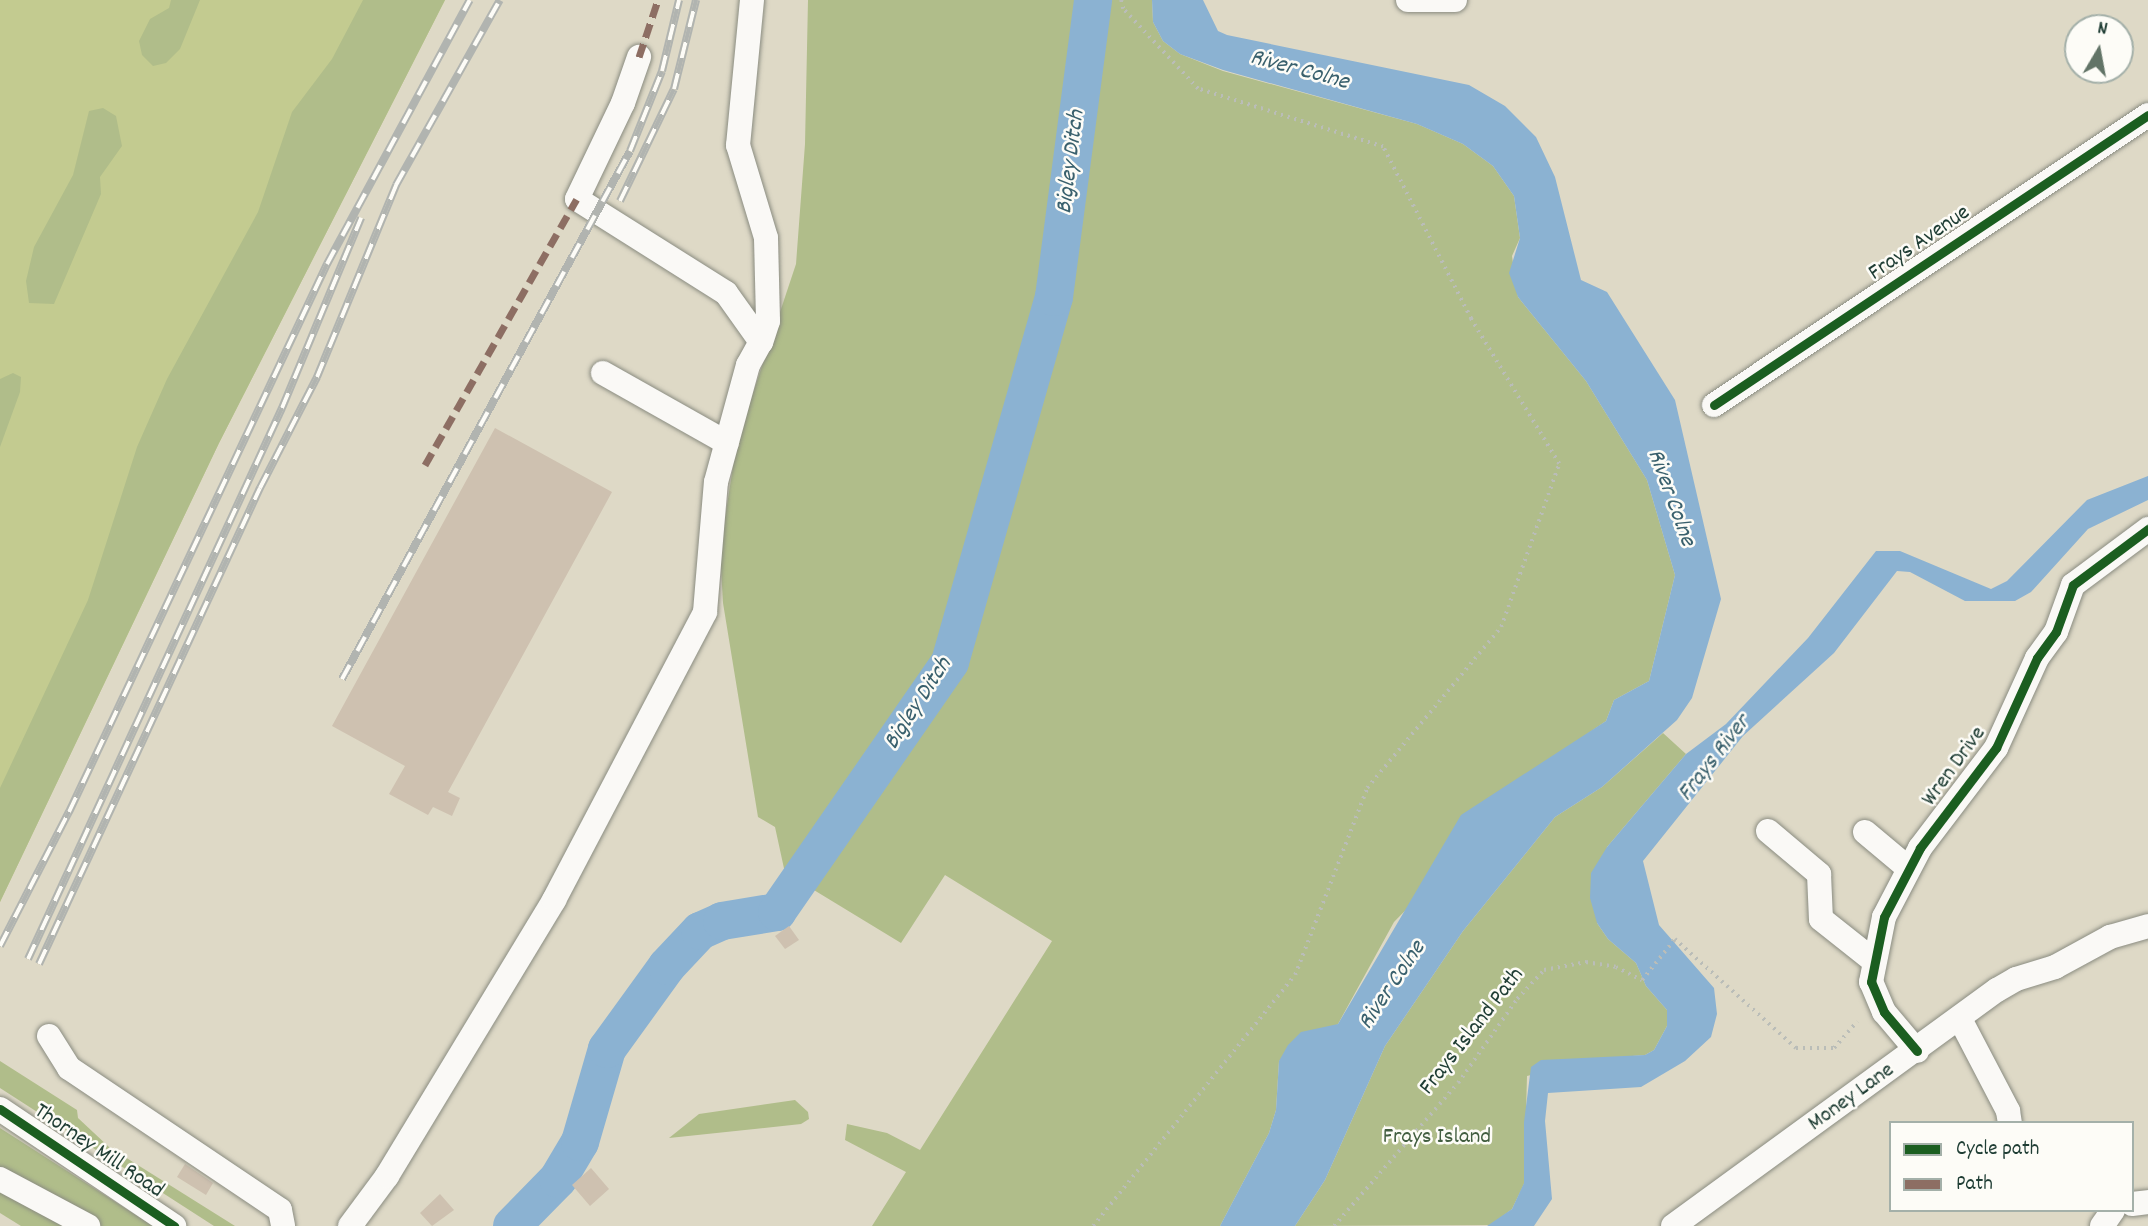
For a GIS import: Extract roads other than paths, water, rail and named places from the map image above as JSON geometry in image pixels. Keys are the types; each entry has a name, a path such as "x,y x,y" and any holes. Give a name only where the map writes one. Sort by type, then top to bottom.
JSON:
{"street":[{"path":"350,1226 387,1176 554,900 705,612 709,525 748,365 761,342 768,321 766,238 738,145 751,0"},
{"path":"1408,0 1455,0"},
{"path":"639,57 623,103 577,199 726,293 761,342"},
{"name":"Frays Avenue","path":"1714,405 2148,115"},
{"path":"603,373 727,443"},
{"name":"Wren Drive","path":"1917,1051 1867,1007 1884,917 1908,868 1996,748 2037,658 2056,632 2073,585 2148,529"},
{"path":"1768,831 1819,874 1822,919 1874,961"},
{"path":"1865,832 1908,868"},
{"name":"Money Lane","path":"1673,1226 2016,979 2055,967 2110,937 2148,926"},
{"path":"1960,1019 2008,1111 2010,1121"},
{"path":"49,1036 69,1068 280,1210 283,1226"},
{"name":"Thorney Mill Road","path":"0,1109 174,1226"},
{"path":"0,1179 88,1226"}],"water":[{"name":"River Colne","path":"1152,0 1203,0 1218,31 1227,35 1469,85 1505,106 1536,137 1555,177 1581,280 1607,292 1675,400 1721,599 1692,698 1677,720 1602,787 1555,817 1463,931 1385,1046 1325,1180 1295,1226 1220,1226 1269,1133 1276,1110 1279,1061 1288,1045 1301,1032 1338,1024 1461,815 1606,721 1614,700 1649,681 1675,575 1647,480 1586,381 1518,297 1509,273 1520,238 1514,196 1493,166 1463,144 1417,124 1223,70 1180,54 1163,41 1153,22"},
{"name":"Frays River","path":"2148,476 2148,500 2088,529 2031,592 2015,601 1965,601 1910,572 1897,571 1834,653 1743,736 1643,861 1659,925 1714,988 1717,1014 1711,1037 1685,1061 1641,1087 1548,1093 1545,1121 1552,1199 1534,1226 1487,1226 1512,1209 1524,1183 1524,1122 1531,1067 1541,1060 1645,1055 1654,1050 1667,1026 1667,1010 1646,986 1636,963 1608,939 1597,923 1590,898 1591,873 1607,847 1686,754 1726,724 1808,638 1876,551 1900,551 1991,589 2007,581 2087,500"}],"waterway":[{"name":"Bigley Ditch","path":"512,1226 558,1179 580,1142 607,1049 667,966 700,931 722,921 777,912 950,662 1054,297 1093,0"}],"railway":[{"path":"0,946 69,812 327,264 470,0"},
{"path":"39,964 260,488 317,377 396,185 500,0"},
{"path":"342,679 630,151 662,71 679,0"},
{"path":"620,201 674,89 696,0"},
{"path":"28,959 282,408 361,218"}],"park label":[{"name":"Frays Island","path":"1437,1138"}]}
